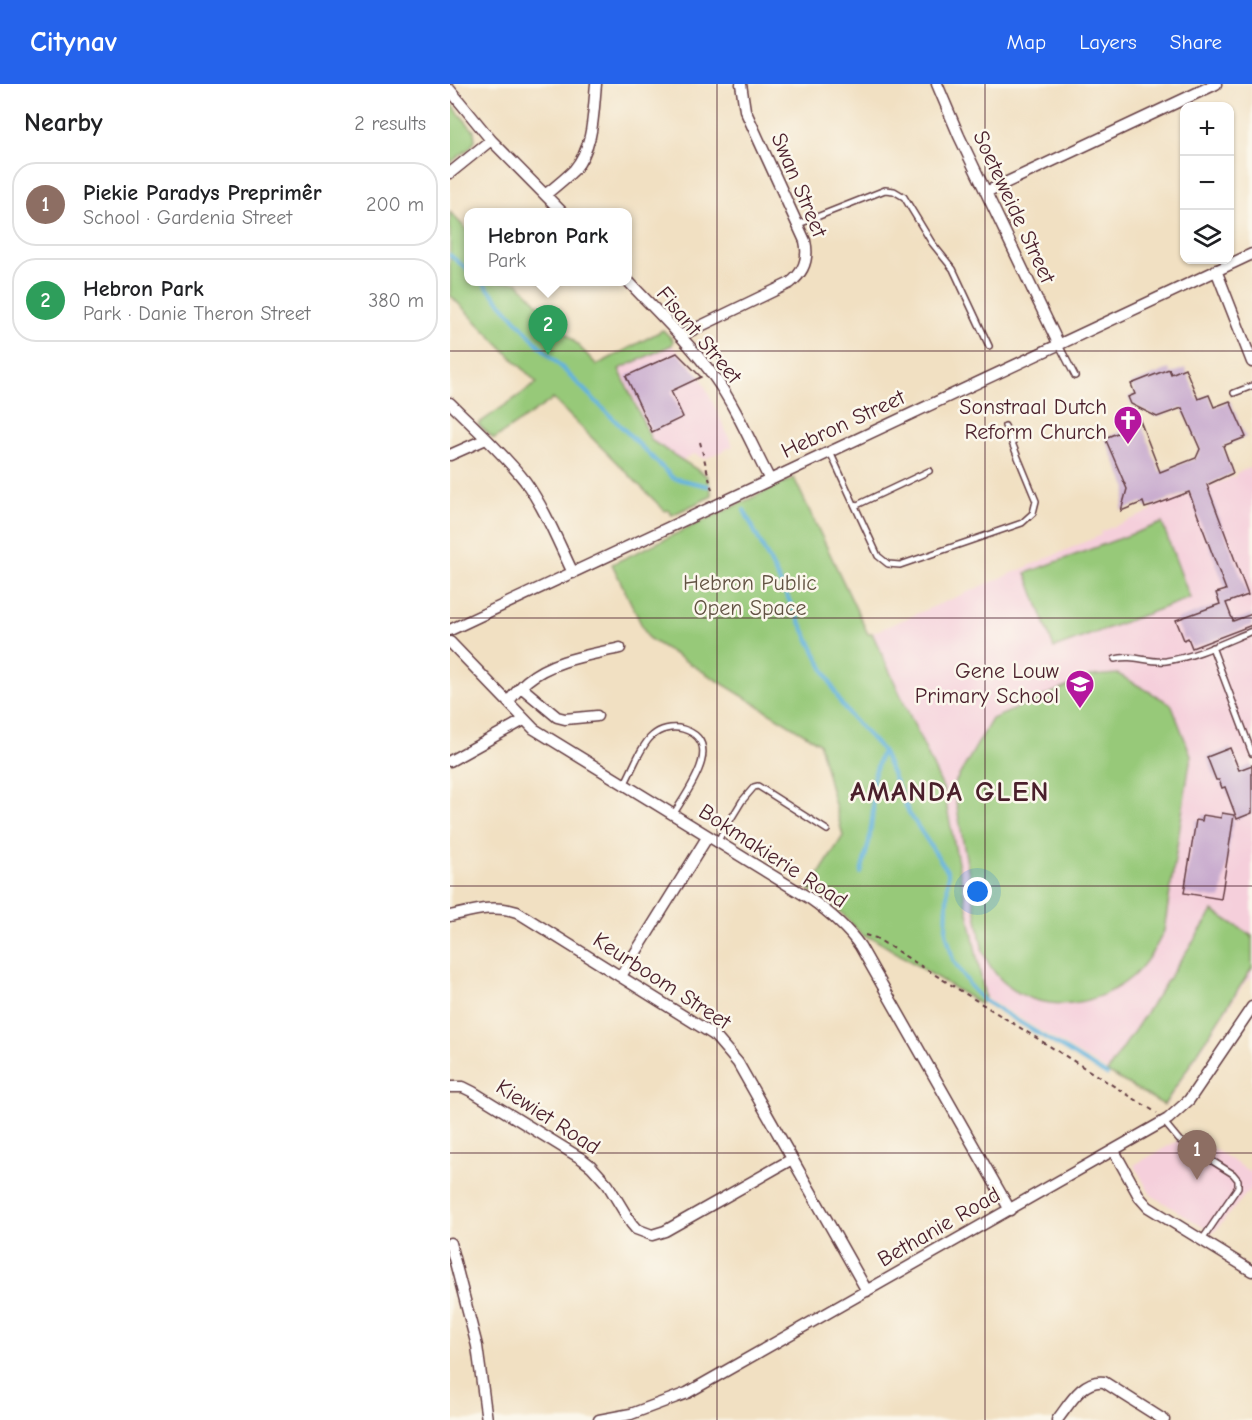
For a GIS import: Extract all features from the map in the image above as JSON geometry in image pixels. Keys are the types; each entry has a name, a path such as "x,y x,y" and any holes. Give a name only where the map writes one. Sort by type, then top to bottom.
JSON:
{"street":[{"path":"545,195 574,170 586,150 591,134 596,84"},
{"name":"Swan Street","path":"680,336 785,287 803,269 807,255 799,224 745,110 741,84"},
{"name":"Soeteweide Street","path":"937,84 959,136 1059,345"},
{"path":"986,192 1216,84"},
{"path":"450,90 491,140 557,208"},
{"path":"450,173 491,140"},
{"name":"Hebron Street","path":"450,630 1252,254"},
{"path":"1216,270 1252,362"},
{"name":"Fisant Street","path":"632,286 680,336 716,379 770,480"},
{"path":"450,404 511,466 532,493 573,573"},
{"path":"450,455 486,439"},
{"name":"Bokmakierie Road","path":"450,642 534,729 826,910 854,938 1010,1210"},
{"path":"508,702 520,687 534,676 567,661 620,648"},
{"path":"520,687 554,715 561,718 597,716"},
{"path":"450,760 524,720"},
{"path":"621,976 712,839"},
{"name":"Keurboom Street","path":"450,916 488,908 509,909 523,915 700,1025 724,1044 738,1063 867,1291"},
{"name":"Bethanie Road","path":"599,1420 631,1414 687,1393 1166,1120 1189,1100 1252,1007"},
{"name":"Kiewiet Road","path":"450,1087 463,1087 473,1092 582,1159 608,1185 633,1226 647,1234 665,1231 792,1159"},
{"path":"1113,1151 1145,1204 1252,1271"},
{"path":"450,1243 477,1346 487,1420"},
{"path":"1057,1420 1085,1386 1092,1382 1104,1382 1164,1420"}],"lane":[{"path":"799,224 885,190 898,193 904,197 932,243 951,265 989,346"},
{"path":"1059,345 1075,376"},
{"path":"1234,393 1252,386"},
{"path":"830,452 878,556 883,562 900,566 1022,524 1033,513 1036,501 1005,426"},
{"path":"855,506 929,471"},
{"path":"1115,659 1126,656 1148,661 1167,661 1252,631"},
{"path":"1212,646 1252,753"},
{"path":"624,785 651,737 666,729 677,728 688,731 697,738 702,748 702,764 673,815"},
{"path":"712,839 751,789 758,786 827,830"},
{"path":"1166,1120 1179,1140 1233,1174 1238,1180 1238,1187 1201,1241"}],"path":[{"path":"700,442 714,497"},
{"path":"854,938 861,934 876,938 1166,1120"}],"shaded area":[{"path":"672,345 700,375 733,446 705,459 694,454 682,460 652,441 619,369"},
{"name":"Gene Louw Primary School","path":"1252,467 1252,978 1246,981 1165,1106 985,997 943,788 872,633 1101,535 1100,532 1152,511 1151,508 1236,476 1236,473"},
{"path":"1190,1134 1252,1173 1252,1187 1213,1233 1151,1195 1134,1165"}],"green space":[{"path":"450,103 474,131 475,140 471,147 450,163"},
{"path":"450,212 464,227 464,286 521,286 597,365 663,330 673,340 672,345 619,369 652,441 707,476 712,496 672,515 668,510 665,511 553,399 494,439 478,424 537,383 450,295"},
{"name":"Hebron Public Open Space","path":"794,478 868,634 872,633 943,788 985,997 980,1004 874,939 863,936 839,910 809,890 843,836 819,743 648,638 612,564"},
{"path":"1162,523 1190,598 1054,648 1026,573"},
{"path":"1118,674 1171,704 1191,755 1164,931 1143,966 1114,989 1093,998 1072,1003 1050,1003 1029,998 1011,988 995,973 983,952 953,786 992,719 1091,676"},
{"path":"1213,911 1252,936 1252,968 1164,1105 1107,1072"}],"building":[{"path":"677,353 701,377 671,391 683,417 652,432 626,376"},
{"name":"Sonstraal Dutch Reform Church","path":"1185,368 1198,399 1209,395 1214,407 1230,401 1246,437 1223,446 1233,473 1207,485 1248,595 1226,603 1233,621 1252,614 1252,625 1192,648 1188,638 1184,640 1176,620 1220,604 1216,593 1226,590 1189,492 1145,508 1143,502 1121,511 1127,489 1105,438 1127,429 1125,424 1139,418 1160,472 1196,458 1200,449 1182,408 1157,417 1131,404 1128,397 1135,394 1131,384 1169,369 1171,374"},
{"path":"1230,748 1239,770 1252,765 1252,813 1237,819 1225,787 1222,788 1219,780 1216,780 1207,757"},
{"path":"1222,813 1234,815 1221,899 1184,893 1196,820 1202,821 1203,815 1221,818"}],"waterway":[{"path":"450,255 464,267"},
{"path":"486,286 536,342 673,478 708,486"},
{"path":"744,510 840,702 882,750 909,813 948,872 946,932 953,960 973,990 983,1000 1107,1075"},
{"path":"861,873 869,842 873,812 873,779 882,750"}],"place":[{"name":"Hebron Park","path":"548,355"},
{"name":"Sonstraal Dutch Reform Church","path":"1128,446"},
{"name":"Gene Louw Primary School","path":"1080,710"},
{"name":"Piekie Paradys Preprimêr","path":"1197,1180"}],"district":[{"name":"AMANDA GLEN","path":"950,792"}]}
